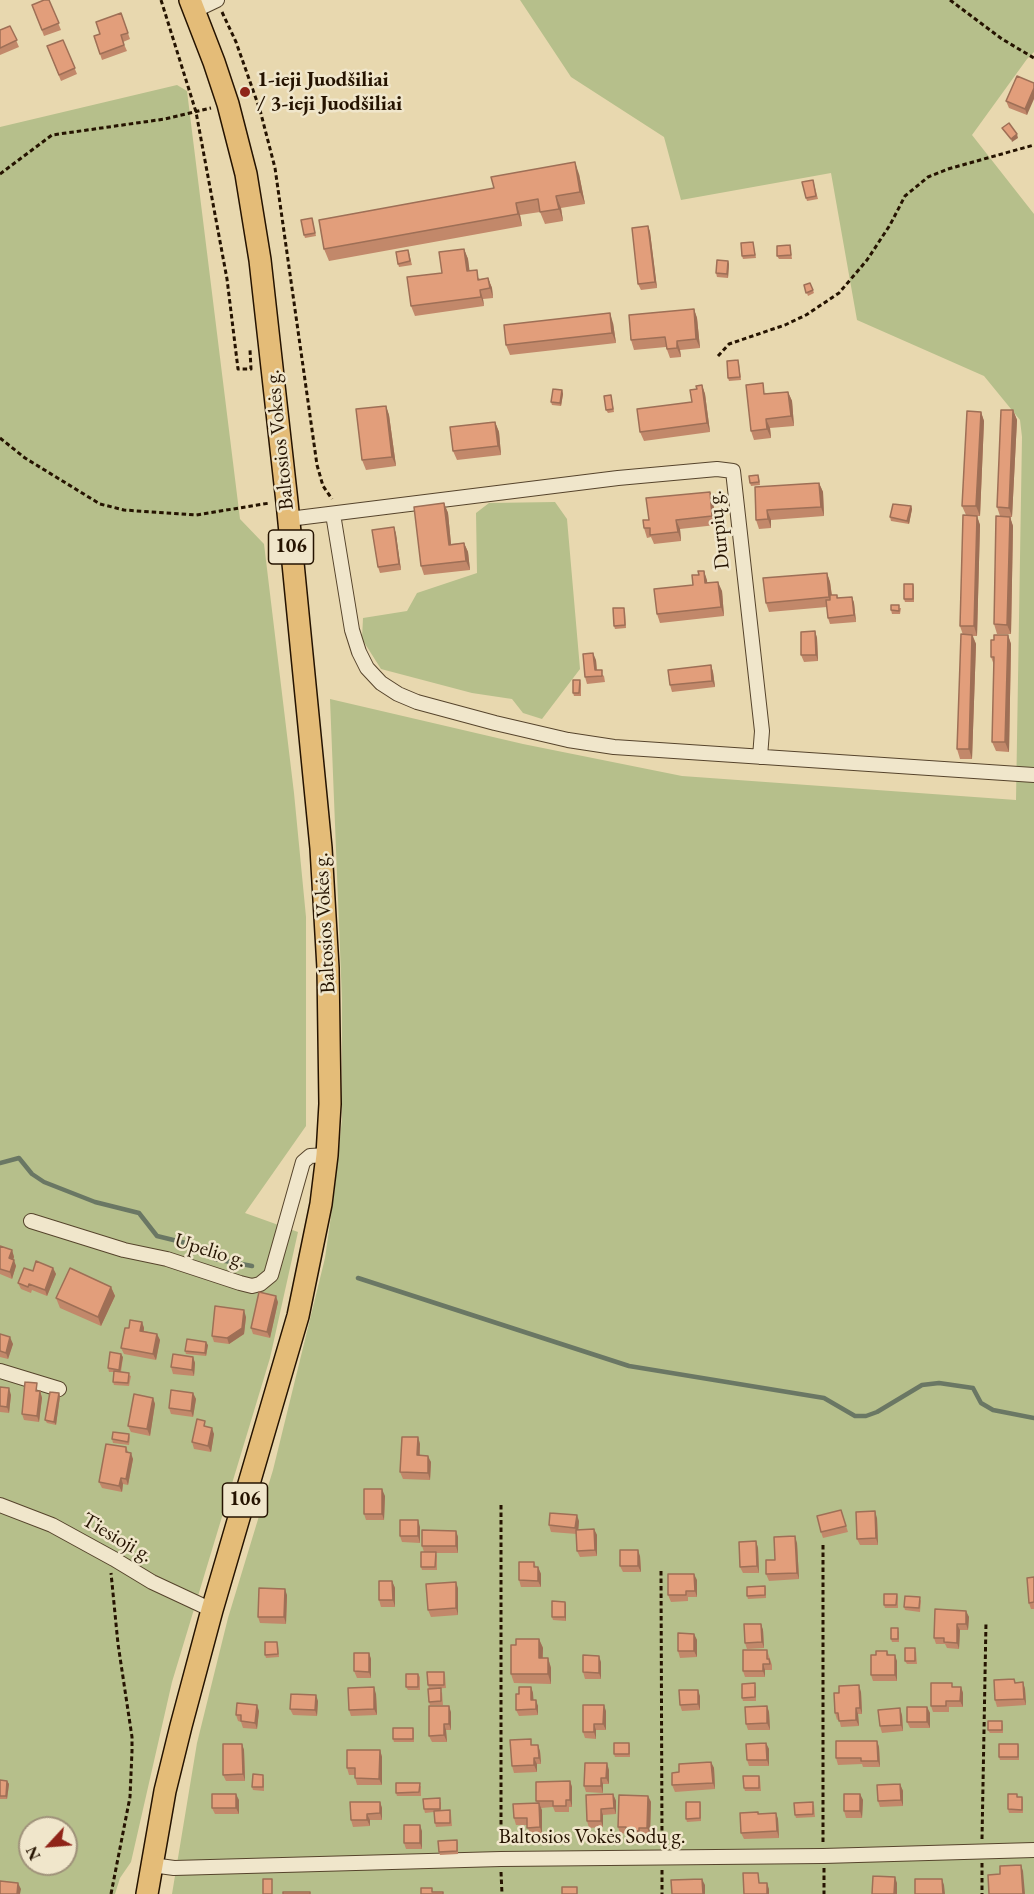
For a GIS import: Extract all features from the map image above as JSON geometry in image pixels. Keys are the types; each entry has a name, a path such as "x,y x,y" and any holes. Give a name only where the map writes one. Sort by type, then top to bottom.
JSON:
{"main road":[{"name":"Baltosios Vokės g.","path":"192,6 228,104 246,174 260,260 288,510 321,848 328,968 330,1104 327,1155"},
{"name":"106","path":"147,1894 181,1726 212,1610 298,1316 312,1256 327,1155"}],"street":[{"path":"192,6 217,0"},
{"name":"Durpių g.","path":"288,510 337,514 618,478 717,469 733,471 762,731 760,757"},
{"path":"337,514 352,630 359,652 367,668 381,684 417,702 568,740 614,747 1034,775"},
{"name":"Upelio g.","path":"31,1221 124,1250 167,1259 252,1286 260,1284 271,1275 303,1162 310,1156 327,1155"},
{"path":"0,1371 59,1389"},
{"name":"Tiesioji g.","path":"0,1505 52,1525 152,1582 212,1610"},
{"name":"Baltosios Vokės Sodų g.","path":"152,1864 185,1868 501,1859 823,1856 1034,1850"}],"path":[{"path":"161,0 196,112 227,279 238,369 251,369 250,350"},
{"path":"217,0 240,52 260,110 275,168 317,465 323,486 337,514"},
{"path":"950,0 993,33 1034,58"},
{"path":"0,174 51,135 165,119 228,104"},
{"path":"718,356 729,344 785,325 806,315 839,293 867,260 890,225 905,196 928,177 948,169 1034,145"},
{"path":"0,438 25,458 100,504 124,510 196,514 288,510"},
{"path":"501,1505 502,1894"},
{"path":"823,1545 824,1894"},
{"path":"110,1557 118,1644 132,1737 130,1797 111,1894"},
{"path":"661,1571 662,1894"},
{"path":"982,1894 986,1622"}],"green space":[{"path":"520,0 1034,0 1034,52 972,135 1034,214 1034,1894 172,1894 197,1743 228,1618 273,1470 325,1258 334,1195 342,1119 342,1000 330,699 523,744 682,776 1016,800 1022,437 1020,420 984,376 857,320 831,173 681,200 664,137 571,77"},
{"path":"177,85 187,91 240,519 264,544 294,793 306,917 306,1126 245,1213 298,1232 270,1358 172,1682 131,1862 120,1878 115,1894 0,1894 0,127"},
{"path":"555,502 567,519 580,669 542,719 523,713 512,699 472,693 381,669 362,639 363,618 407,611 417,593 477,573 476,513 489,503"}],"building":[{"path":"49,0 59,23 42,30 32,5"},
{"path":"121,13 128,33 121,35 124,45 100,54 94,36 100,34 96,22"},
{"path":"10,26 17,40 0,48 0,30"},
{"path":"63,40 75,68 59,75 47,46"},
{"path":"1017,76 1034,83 1025,109 1006,101"},
{"path":"1009,123 1017,134 1011,139 1002,128"},
{"path":"575,162 580,192 556,196 559,209 540,212 538,199 516,203 518,214 324,249 319,220 494,188 491,177"},
{"path":"813,180 816,196 806,198 802,182"},
{"path":"312,218 315,233 304,235 301,220"},
{"path":"648,226 655,282 638,284 632,228"},
{"path":"753,242 755,255 742,256 741,243"},
{"path":"790,245 791,255 777,256 777,246"},
{"path":"464,249 467,271 477,270 478,280 488,278 490,288 480,290 481,297 411,306 407,277 442,273 439,252"},
{"path":"408,250 410,261 398,264 396,252"},
{"path":"717,260 728,261 727,274 716,273"},
{"path":"810,283 813,290 806,293 804,285"},
{"path":"694,309 696,339 677,341 677,348 667,349 665,337 631,340 629,315"},
{"path":"610,313 612,333 506,345 504,325"},
{"path":"738,360 740,377 728,378 727,361"},
{"path":"763,383 764,394 788,392 791,416 766,419 767,429 751,431 746,385"},
{"path":"702,385 707,423 640,432 637,409 692,402 690,390"},
{"path":"553,389 562,390 560,403 551,402"},
{"path":"611,395 613,409 606,410 604,396"},
{"path":"386,406 392,457 362,460 356,409"},
{"path":"1001,410 1013,410 1009,508 997,507"},
{"path":"967,411 981,412 976,506 962,506"},
{"path":"495,422 498,446 453,451 450,427"},
{"path":"758,475 759,482 750,483 749,476"},
{"path":"819,483 821,507 767,510 768,519 756,520 755,487"},
{"path":"710,492 712,516 676,520 678,532 650,535 650,528 644,528 643,520 649,520 646,498"},
{"path":"444,503 449,545 464,543 466,561 421,566 414,507"},
{"path":"893,504 911,506 907,521 890,517"},
{"path":"963,515 977,516 974,626 960,626"},
{"path":"996,516 1010,517 1007,625 994,624"},
{"path":"394,527 399,564 378,567 372,530"},
{"path":"698,571 704,571 705,583 718,582 721,607 657,614 654,589 693,585 692,575 699,575"},
{"path":"827,573 829,597 766,603 763,578"},
{"path":"904,584 913,584 913,599 904,599"},
{"path":"830,595 837,595 837,598 852,597 854,615 828,618 826,600 830,600"},
{"path":"891,605 899,605 899,611 891,610"},
{"path":"613,608 624,608 625,625 614,626"},
{"path":"815,631 816,655 801,655 801,632"},
{"path":"961,634 972,635 969,749 957,749"},
{"path":"994,635 1008,635 1005,742 992,742 994,657 991,657 991,640 994,640"},
{"path":"593,653 595,670 602,670 602,676 585,677 583,654"},
{"path":"711,665 712,681 670,685 668,670"},
{"path":"573,680 580,680 579,693 573,693"},
{"path":"0,1246 12,1250 9,1258 14,1260 10,1272 0,1269"},
{"path":"36,1261 53,1268 45,1290 18,1283 24,1268 33,1271"},
{"path":"70,1268 111,1287 98,1317 56,1298"},
{"path":"259,1292 276,1296 267,1332 251,1328"},
{"path":"215,1306 244,1310 242,1328 227,1338 212,1336"},
{"path":"130,1320 142,1322 140,1331 157,1334 153,1354 121,1348 125,1328 129,1328"},
{"path":"0,1334 10,1337 6,1353 0,1351"},
{"path":"187,1339 206,1342 205,1353 185,1351"},
{"path":"110,1352 121,1354 119,1370 108,1368"},
{"path":"173,1354 193,1357 192,1370 171,1367"},
{"path":"114,1371 129,1373 128,1383 113,1382"},
{"path":"25,1382 37,1383 36,1391 40,1391 37,1416 22,1414"},
{"path":"0,1387 9,1388 7,1407 0,1406"},
{"path":"171,1390 193,1393 191,1411 169,1408"},
{"path":"50,1392 59,1393 54,1422 45,1420"},
{"path":"134,1394 153,1398 147,1429 128,1426"},
{"path":"197,1419 205,1421 204,1426 212,1428 208,1446 192,1442"},
{"path":"113,1432 129,1434 128,1442 112,1439"},
{"path":"402,1437 418,1437 417,1455 428,1456 428,1473 400,1472"},
{"path":"106,1444 126,1447 126,1452 131,1453 126,1479 121,1478 119,1486 99,1482"},
{"path":"364,1489 382,1489 382,1514 364,1514"},
{"path":"841,1510 846,1526 821,1532 817,1516"},
{"path":"875,1511 876,1538 857,1539 856,1512"},
{"path":"550,1513 577,1515 575,1528 549,1525"},
{"path":"400,1520 418,1520 418,1536 400,1536"},
{"path":"594,1529 595,1550 577,1551 576,1530"},
{"path":"422,1530 456,1531 456,1546 422,1546"},
{"path":"795,1536 797,1573 766,1574 766,1560 775,1560 774,1537"},
{"path":"756,1541 757,1566 740,1567 739,1542"},
{"path":"620,1550 638,1550 638,1566 620,1566"},
{"path":"421,1552 436,1552 435,1567 421,1567"},
{"path":"519,1562 534,1562 534,1567 538,1567 538,1581 519,1580"},
{"path":"668,1574 694,1574 695,1591 686,1591 686,1595 668,1595"},
{"path":"1034,1577 1034,1602 1029,1603 1027,1578"},
{"path":"379,1581 392,1581 393,1600 379,1600"},
{"path":"456,1582 456,1608 428,1610 426,1584"},
{"path":"765,1586 765,1595 747,1596 747,1587"},
{"path":"259,1588 285,1589 284,1617 258,1617"},
{"path":"884,1594 897,1594 896,1605 884,1605"},
{"path":"905,1596 920,1597 919,1608 904,1607"},
{"path":"552,1601 565,1602 565,1617 552,1617"},
{"path":"935,1609 966,1611 966,1624 957,1624 957,1643 944,1642 944,1638 934,1638"},
{"path":"744,1624 761,1624 762,1642 745,1643"},
{"path":"891,1628 898,1628 898,1639 891,1639"},
{"path":"678,1633 694,1634 694,1651 678,1651"},
{"path":"516,1639 539,1639 539,1658 548,1658 548,1674 511,1674 511,1645 516,1645"},
{"path":"265,1642 277,1642 278,1654 265,1655"},
{"path":"905,1648 915,1648 915,1661 905,1661"},
{"path":"743,1650 767,1650 767,1659 770,1664 763,1664 763,1671 743,1671"},
{"path":"876,1651 887,1651 887,1655 895,1655 895,1675 871,1675 871,1655 876,1655"},
{"path":"354,1653 369,1653 369,1672 354,1671"},
{"path":"583,1655 599,1656 599,1673 583,1672"},
{"path":"427,1672 444,1672 444,1685 428,1685"},
{"path":"406,1674 418,1674 418,1687 406,1687"},
{"path":"1014,1679 1015,1683 1023,1682 1024,1699 995,1700 994,1680"},
{"path":"755,1683 755,1697 742,1698 742,1684"},
{"path":"931,1683 952,1683 952,1687 961,1687 960,1701 946,1701 946,1706 931,1706"},
{"path":"859,1685 860,1708 856,1708 856,1720 839,1721 838,1713 835,1713 834,1693 839,1693 839,1686"},
{"path":"374,1687 374,1709 349,1710 348,1688"},
{"path":"519,1687 531,1687 531,1700 536,1700 536,1709 516,1710 516,1694 519,1694"},
{"path":"441,1688 441,1701 429,1702 428,1689"},
{"path":"679,1690 698,1690 698,1704 680,1705"},
{"path":"291,1694 316,1695 315,1710 290,1709"},
{"path":"237,1703 257,1705 255,1723 241,1721 241,1715 236,1715"},
{"path":"583,1705 604,1705 603,1724 594,1724 594,1732 583,1732"},
{"path":"429,1706 449,1706 449,1724 444,1724 444,1735 429,1736"},
{"path":"767,1706 767,1723 746,1724 745,1707"},
{"path":"907,1707 927,1707 927,1722 907,1722"},
{"path":"900,1708 901,1725 880,1726 878,1710"},
{"path":"988,1721 1002,1721 1002,1730 988,1730"},
{"path":"393,1728 413,1728 413,1739 393,1739"},
{"path":"531,1739 531,1745 538,1745 539,1758 534,1758 534,1765 512,1766 510,1740"},
{"path":"836,1741 877,1741 878,1761 836,1758"},
{"path":"614,1743 629,1743 629,1754 614,1754"},
{"path":"766,1743 767,1760 747,1760 746,1744"},
{"path":"223,1744 242,1744 243,1774 223,1775"},
{"path":"999,1744 1018,1744 1018,1757 999,1757"},
{"path":"347,1750 380,1750 379,1779 355,1778 355,1768 347,1768"},
{"path":"711,1762 713,1783 672,1785 672,1773 679,1772 679,1764"},
{"path":"585,1763 607,1763 606,1778 601,1778 601,1786 584,1786"},
{"path":"253,1774 263,1775 263,1787 252,1787"},
{"path":"743,1776 759,1776 759,1788 744,1788"},
{"path":"0,1780 7,1781 6,1796 0,1796"},
{"path":"570,1781 570,1800 566,1800 566,1806 553,1806 553,1801 536,1801 536,1782"},
{"path":"396,1783 420,1783 419,1792 396,1793"},
{"path":"900,1784 901,1800 878,1801 877,1785"},
{"path":"212,1794 236,1794 236,1808 212,1808"},
{"path":"613,1794 614,1808 601,1809 601,1821 587,1821 586,1795"},
{"path":"844,1794 860,1794 860,1811 844,1811"},
{"path":"1008,1794 1017,1794 1017,1797 1022,1797 1022,1810 1008,1809"},
{"path":"619,1795 648,1796 647,1828 639,1828 639,1831 626,1831 626,1827 618,1827"},
{"path":"440,1798 440,1809 424,1809 423,1799"},
{"path":"350,1802 380,1802 380,1813 367,1814 367,1820 351,1820"},
{"path":"686,1802 700,1802 700,1818 686,1819"},
{"path":"813,1802 813,1814 795,1815 794,1803"},
{"path":"539,1803 540,1827 527,1828 527,1818 514,1818 513,1804"},
{"path":"450,1810 450,1823 435,1823 434,1811"},
{"path":"758,1812 758,1814 776,1813 777,1831 741,1833 740,1813"},
{"path":"404,1825 420,1825 420,1843 404,1843"},
{"path":"457,1840 457,1851 439,1852 438,1841"},
{"path":"1021,1865 1023,1894 989,1894 988,1875 1000,1874 1000,1866"},
{"path":"743,1873 758,1873 759,1883 767,1883 767,1894 744,1894"},
{"path":"873,1876 895,1877 894,1894 872,1894"},
{"path":"263,1879 272,1879 272,1894 263,1894"},
{"path":"702,1879 703,1894 672,1894 671,1880"},
{"path":"915,1879 942,1879 943,1894 915,1894"},
{"path":"0,1881 18,1883 17,1894 0,1894"},
{"path":"562,1887 577,1887 577,1894 562,1894"},
{"path":"421,1888 432,1888 432,1892 443,1892 443,1894 421,1894"},
{"path":"283,1892 310,1892 310,1894 283,1894"}],"waterway":[{"path":"0,1163 19,1158 32,1174 44,1182 95,1202 139,1213 157,1236 198,1246 215,1259 252,1266"},
{"path":"358,1278 629,1366 824,1398 855,1416 866,1416 877,1412 922,1385 939,1383 973,1388 981,1403 993,1410 1034,1418"}],"place":[{"name":"1-ieji Juodšiliai / 3-ieji Juodšiliai","path":"245,92"}]}
